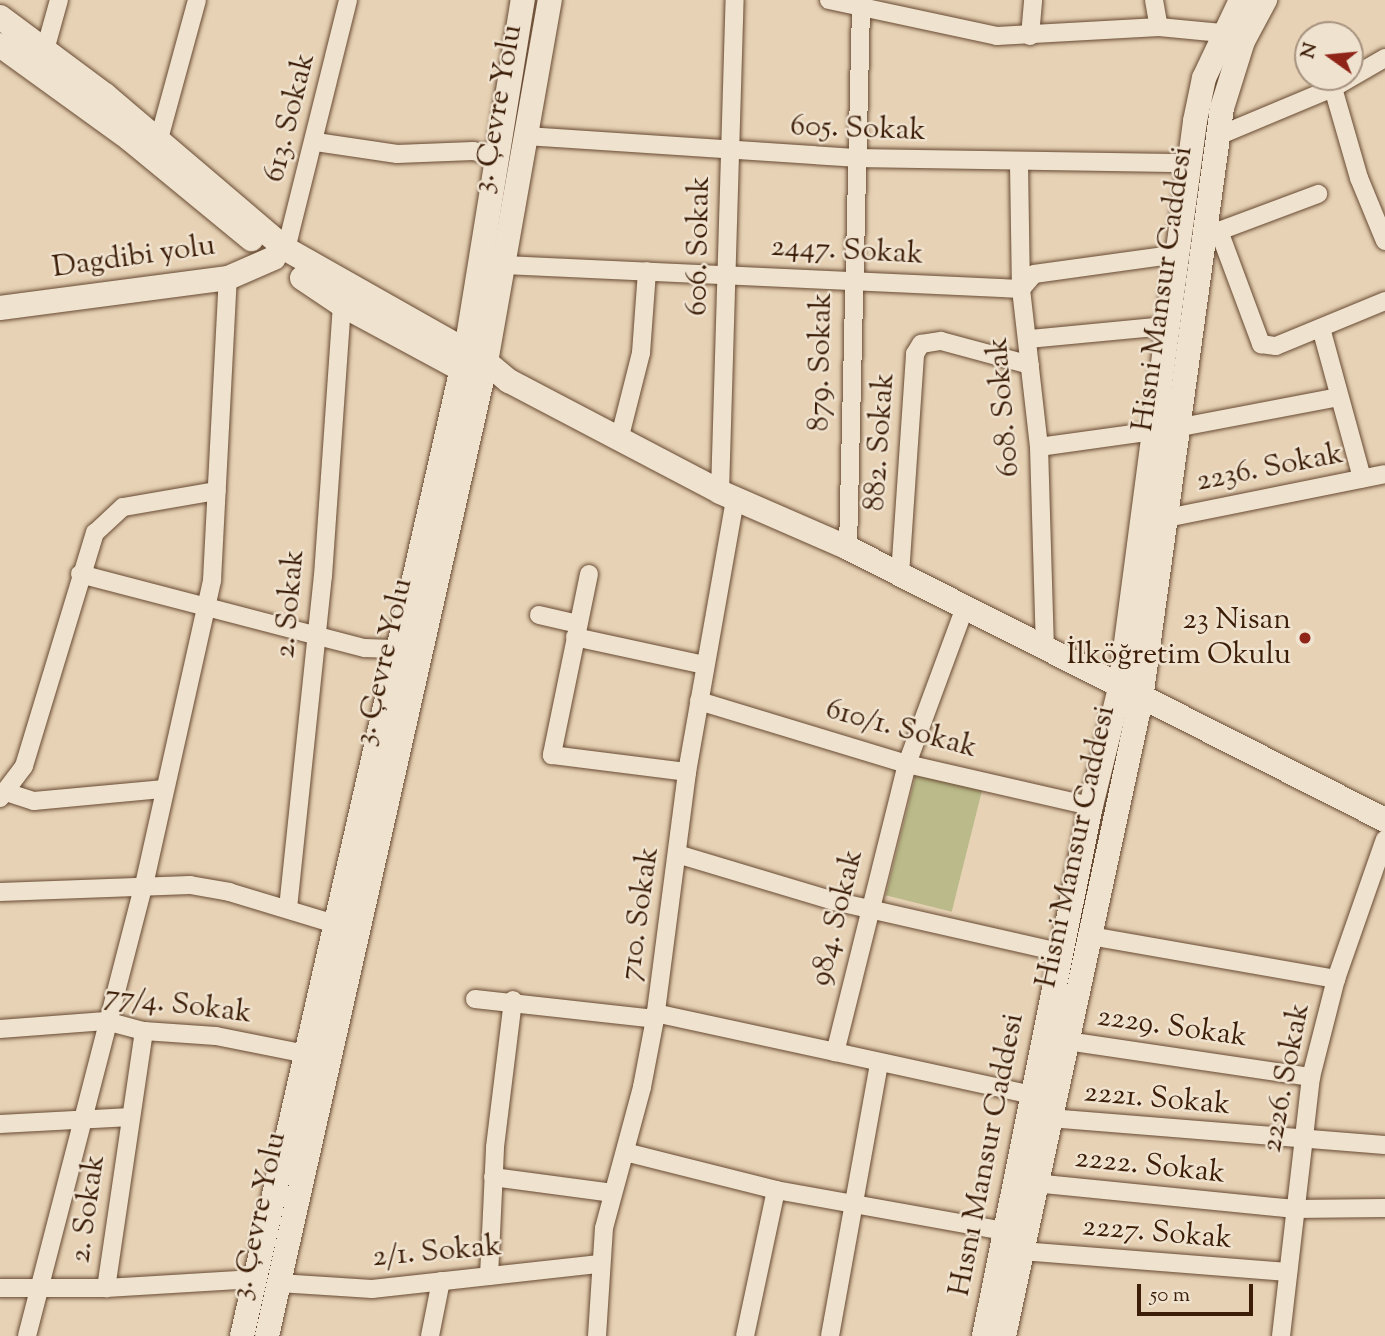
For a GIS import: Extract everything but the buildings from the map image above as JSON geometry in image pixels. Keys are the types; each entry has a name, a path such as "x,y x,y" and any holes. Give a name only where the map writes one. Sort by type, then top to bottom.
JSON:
{"main road":[{"name":"3. Çevre Yolu","path":"242,1336 267,1281 474,365 498,157 523,0"},
{"name":"3. Çevre Yolu","path":"267,1336 267,1281 306,1054 399,649 474,365 505,265 550,0"},
{"name":"Hısnı Mansur Caddesi","path":"984,1336 1003,1231 1091,806 1130,694 1165,430 1167,326 1189,163 1204,78 1222,33 1241,0"},
{"name":"Hisni Mansur Caddesi","path":"1004,1336 1034,1183 1090,936 1130,694 1167,518 1165,430 1212,228 1218,136 1230,74 1265,0"},
{"path":"0,17 159,139 280,253 474,365"},
{"path":"0,45 280,253 342,305 509,381 728,495 848,548 1045,646 1130,694 1385,820"},
{"name":"Dagdibi yolu","path":"0,308 228,278 280,253"}],"street":[{"path":"45,50 59,0"},
{"path":"159,139 198,0"},
{"name":"613. Sokak","path":"280,253 316,142 348,0"},
{"name":"606. Sokak","path":"728,495 729,152 735,0"},
{"path":"829,0 997,36 1159,27 1222,33"},
{"path":"1030,36 1033,0"},
{"path":"1154,0 1159,27"},
{"name":"879. Sokak","path":"848,548 851,282 861,9"},
{"path":"1364,70 1385,58"},
{"path":"1218,136 1325,91"},
{"path":"1333,91 1359,178 1385,241"},
{"name":"605. Sokak","path":"526,136 729,152 855,158 1020,164 1189,163"},
{"path":"316,142 397,154 473,151 498,157"},
{"name":"608. Sokak","path":"1020,164 1021,289 1029,339 1039,447 1045,646"},
{"path":"1318,194 1212,228 1261,344 1276,346 1385,301"},
{"path":"1021,289 1034,274 1178,254"},
{"name":"2447. Sokak","path":"505,265 729,272 851,282 1021,289"},
{"path":"619,440 641,353 647,271"},
{"path":"27,1336 79,1122 144,885 206,607 217,491 228,278"},
{"name":"2. Sokak","path":"288,908 317,636 342,305"},
{"path":"1029,339 1167,326"},
{"path":"1321,328 1362,478"},
{"name":"882. Sokak","path":"900,575 915,354 921,344 941,341 1030,365"},
{"path":"1039,447 1165,430 1338,397"},
{"name":"2236. Sokak","path":"1167,518 1385,474"},
{"path":"164,789 34,801 3,795 24,766 80,574 95,533 123,507 217,491"},
{"name":"710. Sokak","path":"597,1336 600,1264 613,1194 655,1016 687,772 705,665 728,495"},
{"path":"80,574 365,648 399,649"},
{"path":"589,574 552,755 687,772"},
{"name":"984. Sokak","path":"835,1052 868,908 907,764 965,607"},
{"path":"539,615 576,630 705,665"},
{"name":"610/1. Sokak","path":"699,701 907,764 1091,806"},
{"name":"2226. Sokak","path":"1281,1336 1300,1141 1311,1077 1336,979 1385,839"},
{"path":"677,855 868,908 1062,953"},
{"path":"0,892 144,885 203,887 288,908 335,924"},
{"path":"1090,936 1336,979"},
{"path":"475,999 513,1000 655,1016 1032,1095"},
{"path":"489,1276 493,1177 513,1000"},
{"name":"77/4. Sokak","path":"0,1029 106,1021 144,1031 216,1036 306,1054"},
{"name":"2. Sokak","path":"144,1031 106,1288 267,1281"},
{"name":"2229. Sokak","path":"1068,1041 1311,1077"},
{"path":"830,1336 851,1204 879,1065"},
{"path":"0,1124 79,1122 131,1117"},
{"name":"2221. Sokak","path":"1049,1118 1300,1141 1385,1145"},
{"path":"625,1152 776,1190 1003,1231"},
{"path":"493,1177 613,1194"},
{"name":"2222. Sokak","path":"1034,1183 1293,1209 1385,1208"},
{"path":"745,1336 776,1190"},
{"name":"2227. Sokak","path":"1021,1251 1288,1272"},
{"name":"2/1. Sokak","path":"267,1281 372,1289 600,1264"},
{"path":"430,1336 441,1281"},
{"path":"0,1288 106,1288"}],"green space":[{"path":"916,774 982,790 952,912 886,895"}],"place":[{"name":"23 Nisan İlköğretim Okulu","path":"1305,638"}]}
